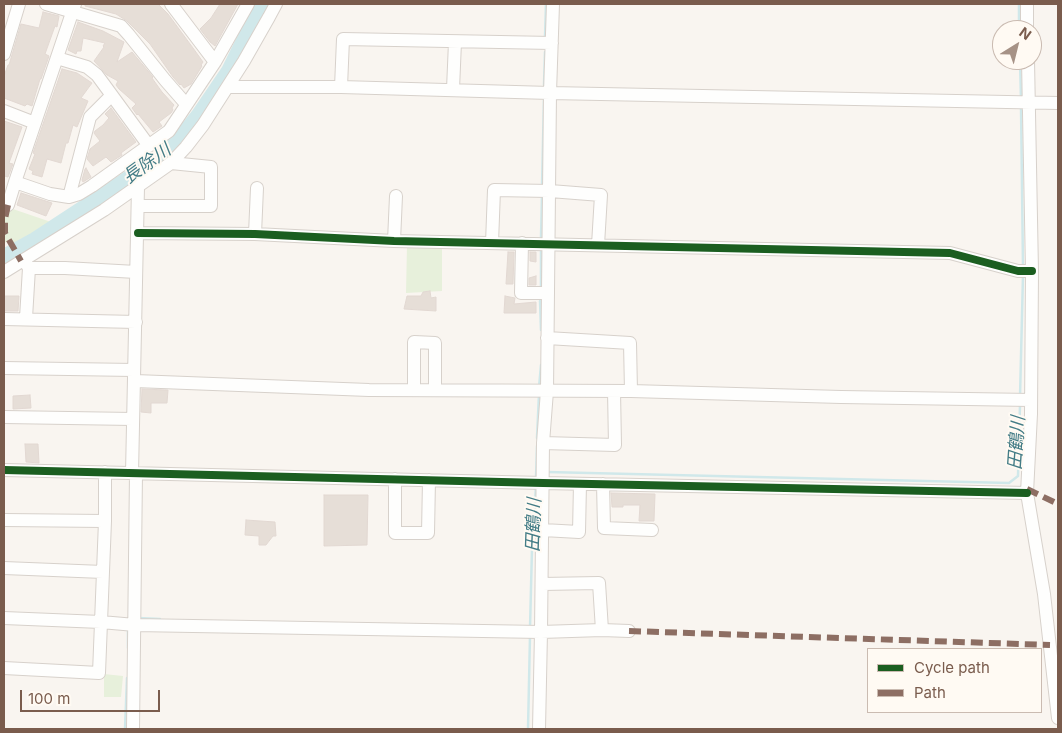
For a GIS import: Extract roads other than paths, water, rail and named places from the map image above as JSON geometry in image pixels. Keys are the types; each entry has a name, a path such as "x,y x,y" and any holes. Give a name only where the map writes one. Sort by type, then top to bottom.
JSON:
{"street":[{"path":"4,54 19,4"},
{"path":"46,4 74,8 121,26 186,104"},
{"path":"15,182 50,194 69,197 79,194 169,131 215,62 248,4"},
{"path":"4,272 26,264 171,163 186,147 228,86 276,4"},
{"path":"539,729 535,632 542,584 543,530 539,482 543,464 547,391 550,92 553,4"},
{"path":"1027,4 1027,20"},
{"path":"178,6 215,62"},
{"path":"8,205 74,8"},
{"path":"341,87 343,39 552,43"},
{"path":"453,89 455,42"},
{"path":"57,58 87,67 97,76 149,146"},
{"path":"1027,70 1023,103 1027,271 1025,400 1031,414 1027,493 1044,594 1058,718"},
{"path":"228,86 453,89 1058,103"},
{"path":"69,197 90,118 111,96"},
{"path":"4,111 36,123"},
{"path":"138,206 210,206 211,167 171,163"},
{"path":"132,729 134,625 133,418 138,187"},
{"path":"255,234 257,188"},
{"path":"492,243 494,190 550,191 601,195 598,245"},
{"path":"394,241 396,196"},
{"path":"138,233 255,234 394,241 950,253 1027,271"},
{"path":"522,243 521,293 548,293"},
{"path":"26,264 136,272"},
{"path":"26,264 26,318"},
{"path":"4,319 136,322"},
{"path":"548,338 630,343 631,391"},
{"path":"414,390 414,342 436,343 435,390"},
{"path":"4,368 369,390 631,391 1025,400"},
{"path":"544,443 615,445 614,391"},
{"path":"4,417 133,418"},
{"path":"4,470 1027,493"},
{"path":"4,668 99,673 105,472"},
{"path":"395,479 395,533 428,533 429,480"},
{"path":"543,530 579,532 580,484"},
{"path":"603,484 604,528 652,530"},
{"path":"4,520 105,521"},
{"path":"4,568 103,572"},
{"path":"542,584 599,583 602,630"},
{"path":"4,618 134,625 535,632 630,631"}],"waterway":[{"name":"長除川","path":"4,257 35,240 160,158 178,141 199,115 229,71 262,4"},
{"path":"545,37 546,4"},
{"name":"田鶴川","path":"1019,4 1019,20"},
{"path":"544,85 545,52"},
{"name":"田鶴川","path":"1020,70 1021,99"},
{"path":"542,186 544,98"},
{"name":"田鶴川","path":"1021,107 1023,267"},
{"path":"541,237 542,196"},
{"path":"541,249 541,288"},
{"name":"田鶴川","path":"1020,397 1023,275"},
{"path":"540,301 541,330"},
{"path":"539,387 541,365"},
{"path":"537,438 539,394"},
{"name":"田鶴川","path":"547,472 1009,483 1018,476 1020,405"},
{"path":"536,478 537,446"},
{"name":"田鶴川","path":"530,628 536,486"},
{"path":"138,618 160,619"},
{"path":"128,628 128,648"},
{"name":"田鶴川","path":"528,729 530,636"},
{"path":"125,729 127,678"}]}
